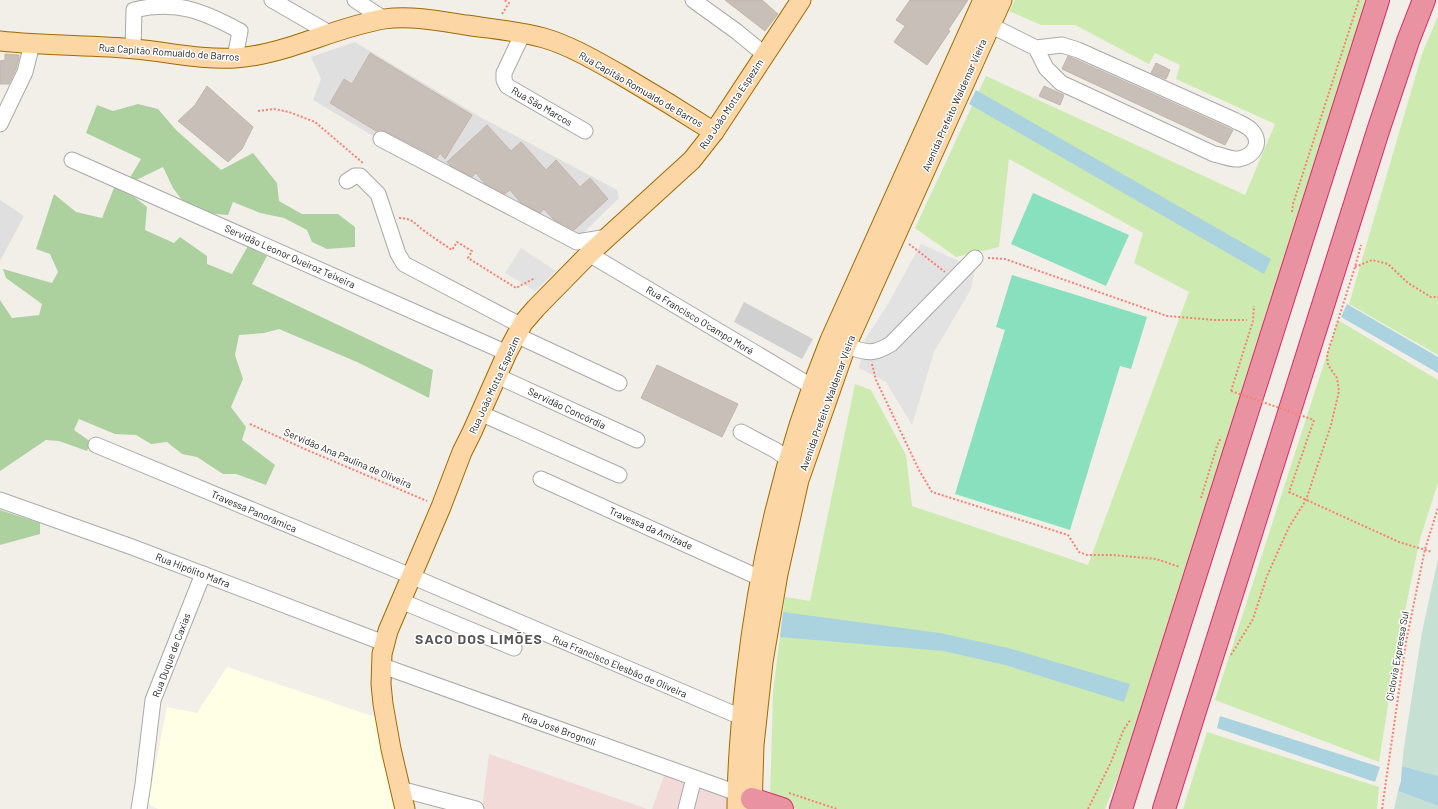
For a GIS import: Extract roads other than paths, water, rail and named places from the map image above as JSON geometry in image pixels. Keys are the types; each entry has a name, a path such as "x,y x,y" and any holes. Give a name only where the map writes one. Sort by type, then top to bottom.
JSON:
{"highway":[{"path":"1121,809 1378,0"},
{"path":"1164,809 1378,131 1408,41 1424,0"},
{"path":"1113,809 1129,785"},
{"path":"745,802 785,801"}],"main road":[{"name":"Rua João Motta Espezim","path":"405,809 391,749 383,704 380,665 384,643 441,507 462,452 507,353 519,330 536,308 589,254 692,160 714,132 801,0"},
{"name":"Avenida Prefeito Waldemar Vieira","path":"745,802 754,745 763,662 781,557 799,480 795,455 896,236 980,28 984,0"},
{"name":"Avenida Prefeito Waldemar Vieira","path":"745,802 741,717 753,621 765,554 795,455 812,386 844,308 980,28 1002,0"},
{"name":"Rua Capitão Romualdo de Barros","path":"0,41 133,49 186,55 235,58 253,56 273,51 384,19 436,21 524,34 551,40 586,55 654,94 714,132"}],"street":[{"path":"272,0 331,34"},
{"path":"355,0 384,19"},
{"path":"693,0 736,30 764,54"},
{"path":"133,49 134,10 159,4 173,5 192,8 240,31 235,58"},
{"path":"980,28 1036,48 1062,45 1078,50 1250,128 1256,136 1256,148 1250,155 1237,159 1214,154 1061,83 1046,68 1036,48"},
{"name":"Rua São Marcos","path":"524,34 504,73 504,80 507,86 585,131"},
{"path":"0,124 25,72 32,44"},
{"path":"381,139 577,242 608,237"},
{"name":"Servidão Leonor Queiroz Teixeira","path":"72,160 507,353"},
{"path":"347,181 354,176 360,176 378,194 398,254 404,264 519,330 619,383"},
{"name":"Rua Francisco O'campo Moré","path":"589,254 812,386"},
{"path":"846,346 869,353 881,350 891,344 974,258"},
{"name":"Servidão Concórdia","path":"497,376 637,440"},
{"path":"480,413 620,475"},
{"path":"741,432 775,450 795,455"},
{"name":"Travessa Panorâmica","path":"96,446 412,576"},
{"name":"Travessa da Amizade","path":"541,478 760,578"},
{"name":"Rua Hipólito Mafra","path":"0,500 203,574 384,643"},
{"name":"Rua Duque de Caxias","path":"139,809 153,700 203,574"},
{"name":"Rua Francisco Elesbão de Oliveira","path":"412,576 741,717"},
{"path":"401,601 514,648"},
{"name":"Rua José Brognoli","path":"380,665 694,778 745,802"},
{"path":"686,809 694,778"},
{"path":"400,789 476,809"}],"water":[{"path":"976,90 1271,259 1264,274 969,104"},
{"path":"1347,304 1438,357 1438,373 1341,317"},
{"path":"783,612 940,633 1008,648 1130,684 1124,702 1005,665 943,651 780,637"},
{"path":"1220,716 1380,767 1375,782 1217,728"},
{"path":"1402,766 1438,776 1438,806 1398,791 1401,781"}],"district":[{"name":"SACO DOS LIMÕES","path":"479,639"}]}
